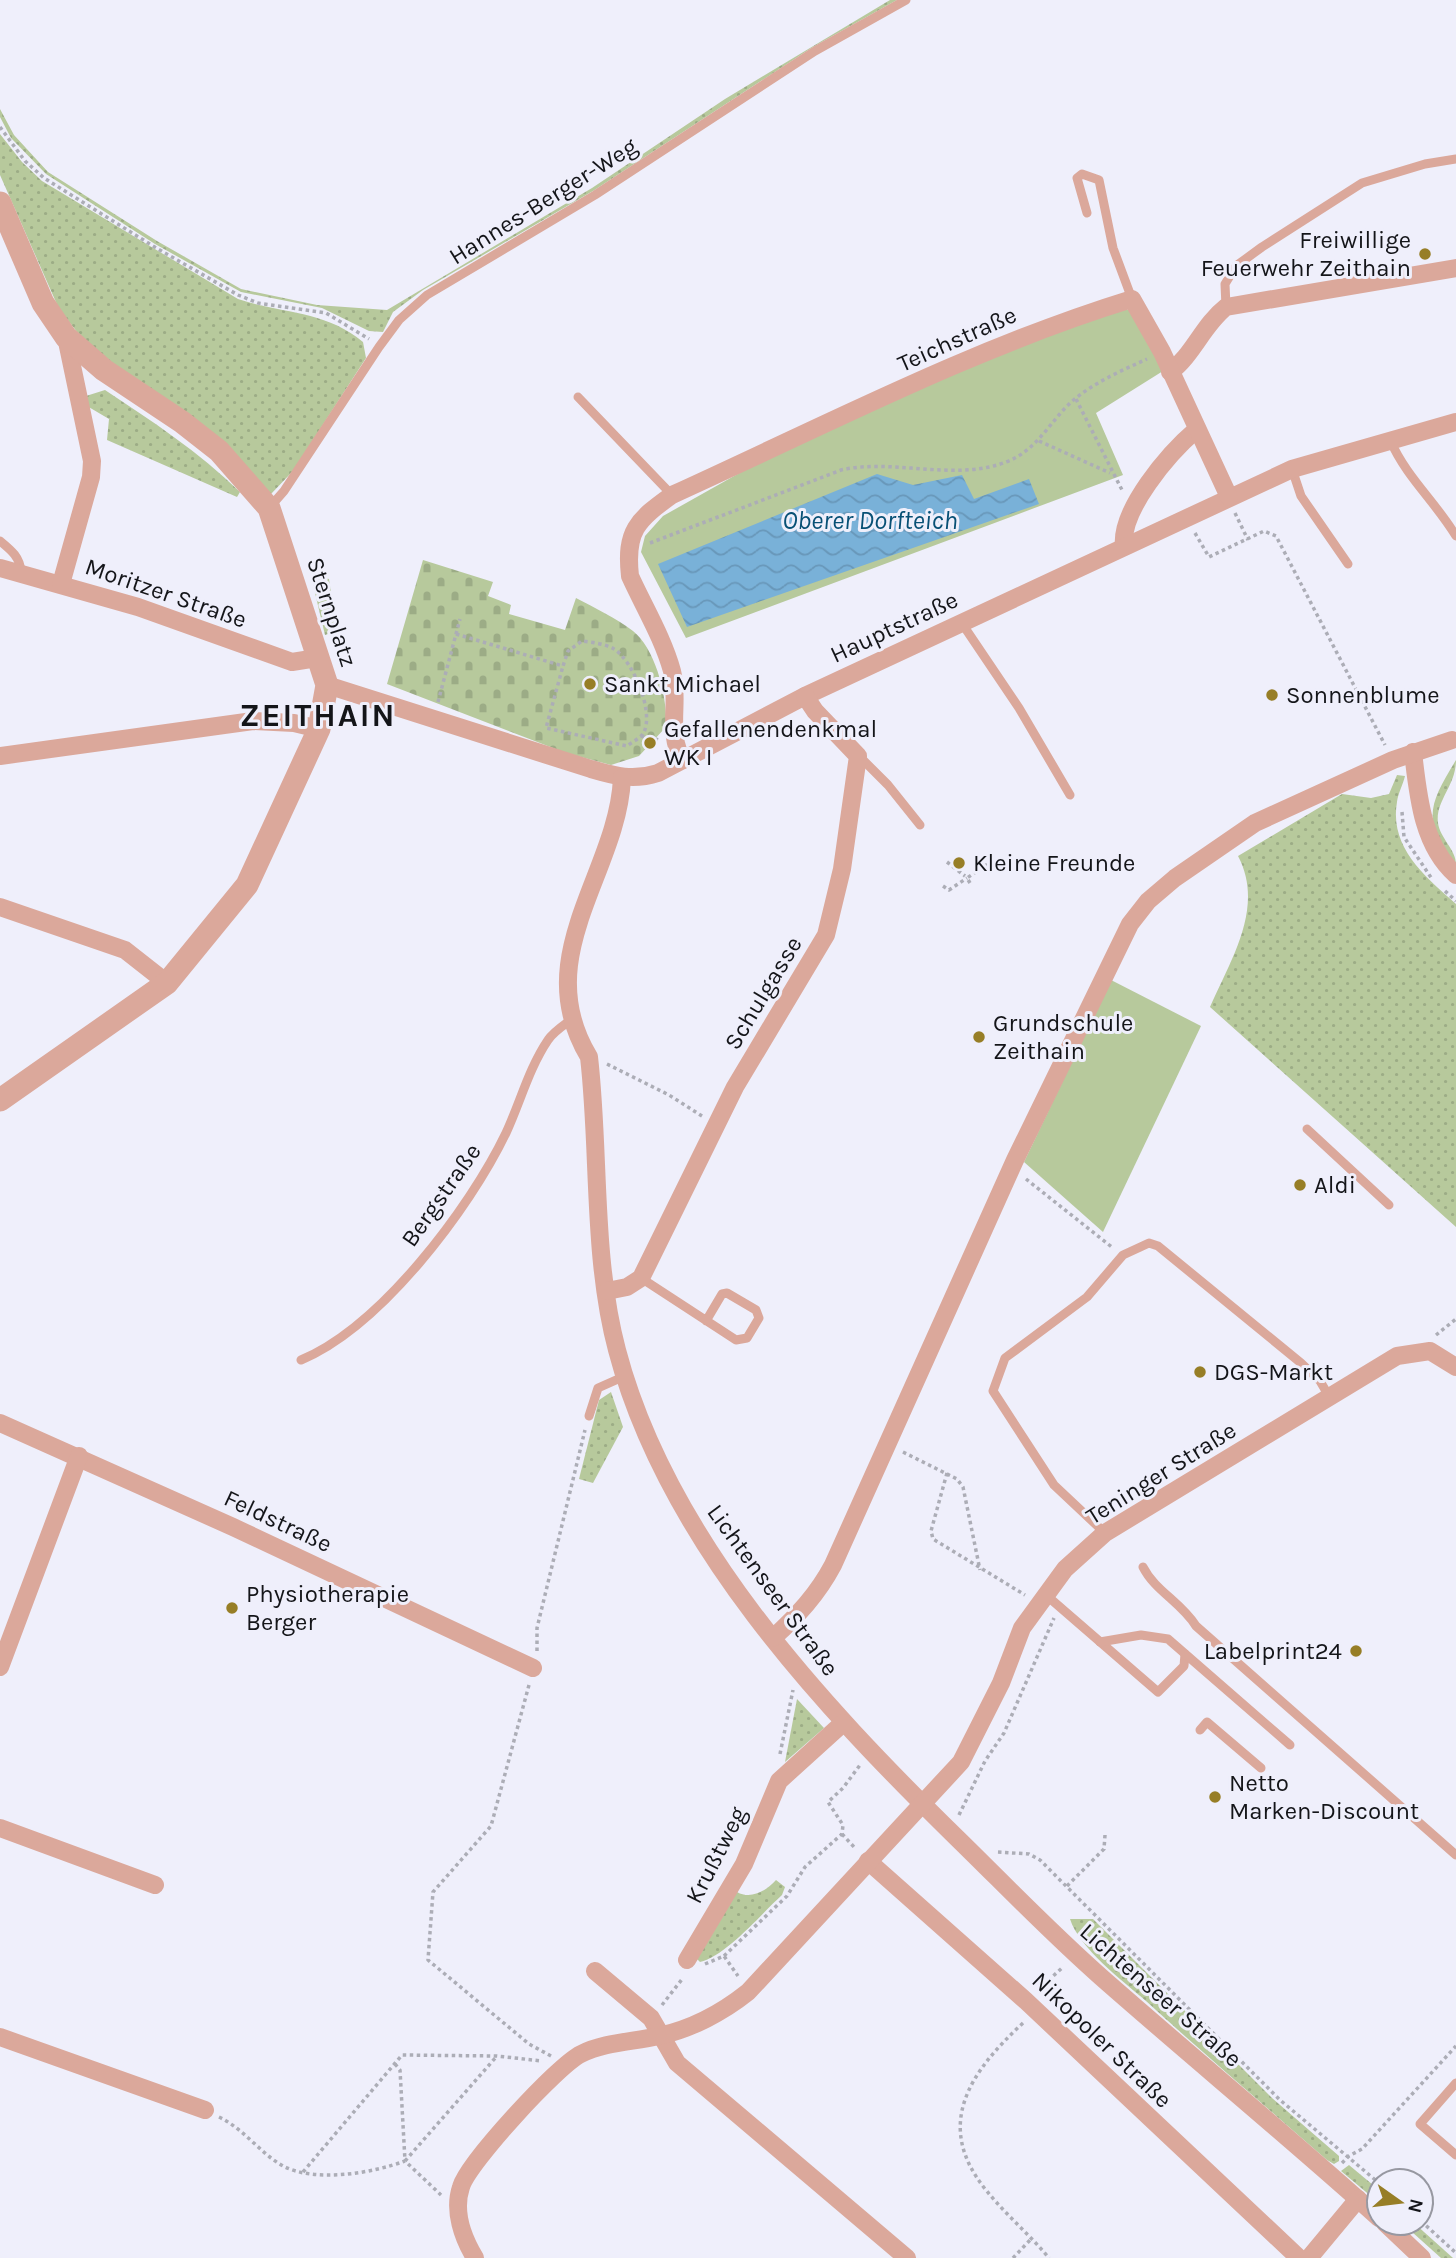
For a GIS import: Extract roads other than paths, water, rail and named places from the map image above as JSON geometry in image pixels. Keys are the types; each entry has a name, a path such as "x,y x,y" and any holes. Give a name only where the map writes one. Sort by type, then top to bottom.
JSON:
{"street":[{"path":"0,203 43,303 66,337 104,370 182,422 219,451 269,508"},
{"path":"1170,372 1179,365 1214,316 1226,307 1456,268"},
{"path":"1132,299 1162,352 1229,496"},
{"name":"Teichstraße","path":"683,760 673,737 676,699 672,673 630,576 629,538 639,521 673,495 961,362 1061,321 1132,299"},
{"path":"61,584 91,477 92,460 66,337"},
{"name":"Hauptstraße","path":"351,692 622,778 642,778 683,760 805,696 1229,496 1292,469 1456,422"},
{"path":"1124,546 1125,525 1133,508 1181,443 1196,430"},
{"name":"Sternplatz","path":"269,508 327,685 351,692"},
{"name":"Moritzer Straße","path":"0,568 61,584 292,662 317,658"},
{"path":"0,1100 167,983 247,886 319,729 327,685"},
{"path":"805,696 815,711 859,756"},
{"path":"0,756 253,721 294,723 319,729"},
{"path":"773,1638 798,1616 820,1590 1062,1059 1130,924 1148,901 1175,878 1243,831 1297,801 1392,760 1454,739"},
{"path":"1413,752 1428,834 1441,862 1456,875"},
{"name":"Schulgasse","path":"640,1278 715,1125 826,935 842,869 859,756"},
{"name":"Lichtenseer Straße","path":"622,778 617,811 587,892 567,975 572,1019 579,1040 589,1057 607,1291 616,1346 652,1452 671,1489 773,1638 843,1723 929,1798 1077,1955 1365,2205"},
{"path":"0,907 125,950 167,983"},
{"path":"607,1291 627,1287 640,1278"},
{"name":"Teninger Straße","path":"929,1798 974,1741 1022,1628 1048,1601 1065,1569 1105,1533 1397,1356 1430,1351 1456,1367"},
{"name":"Feldstraße","path":"0,1423 79,1456 533,1668"},
{"path":"0,1667 79,1456"},
{"name":"Krußtweg","path":"690,1963 744,1864 779,1781 843,1723"},
{"path":"475,2258 462,2237 459,2208 461,2187 509,2122 565,2063 606,2045 661,2036 722,2012 748,1992 929,1798"},
{"path":"0,1828 155,1885"},
{"name":"Nikopoler Straße","path":"868,1861 1030,2006 1299,2258"},
{"path":"595,1971 651,2018 677,2063 907,2258"},
{"path":"0,2037 205,2110"},
{"path":"1309,2258 1358,2199"},
{"path":"1400,2237 1422,2258"}],"lane":[{"name":"Hannes-Berger-Weg","path":"269,508 284,491 399,320 427,295 595,195 815,51 906,0"},
{"path":"1226,307 1225,284 1230,275 1262,247 1362,183 1425,164 1456,159"},
{"path":"1087,213 1077,178 1082,174 1099,180 1113,248 1132,299"},
{"path":"578,397 673,495"},
{"path":"1390,440 1401,467 1441,510 1456,536"},
{"path":"1292,469 1301,496 1348,564"},
{"path":"0,541 14,552 20,563 20,572"},
{"path":"961,622 1019,708 1070,795"},
{"path":"859,756 888,785 920,825"},
{"name":"Bergstraße","path":"301,1360 347,1336 377,1309 438,1237 491,1161 549,1038 572,1019"},
{"path":"1307,1129 1390,1205"},
{"path":"1105,1533 1054,1485 993,1391 1005,1358 1087,1297 1123,1255 1149,1243 1158,1246 1301,1363 1320,1381 1330,1398"},
{"path":"640,1278 706,1321 742,1341 759,1318 756,1310 727,1293 722,1294 706,1321"},
{"path":"589,1416 598,1388 625,1376"},
{"path":"1143,1567 1149,1580 1188,1612 1196,1626 1456,1856"},
{"path":"1048,1601 1158,1692 1184,1666 1185,1654"},
{"path":"1100,1642 1141,1635 1168,1639 1290,1745"},
{"path":"1200,1730 1207,1722 1261,1768"},
{"path":"1456,2083 1420,2124 1456,2155"}],"water":[{"name":"Oberer Dorfteich","path":"877,474 913,485 962,475 974,499 1029,479 1039,504 687,627 658,564"}],"place":[{"name":"Freiwillige Feuerwehr Zeithain","path":"1425,254"},
{"name":"Sankt Michael","path":"590,684"},
{"name":"Sonnenblume","path":"1272,695"},
{"name":"Gefallenendenkmal WK I","path":"650,743"},
{"name":"Kleine Freunde","path":"959,863"},
{"name":"Grundschule Zeithain","path":"979,1037"},
{"name":"Aldi","path":"1300,1185"},
{"name":"DGS-Markt","path":"1200,1372"},
{"name":"Physiotherapie Berger","path":"232,1608"},
{"name":"Labelprint24","path":"1356,1651"},
{"name":"Netto Marken-Discount","path":"1215,1797"}],"district":[{"name":"ZEITHAIN","path":"318,715"}]}
